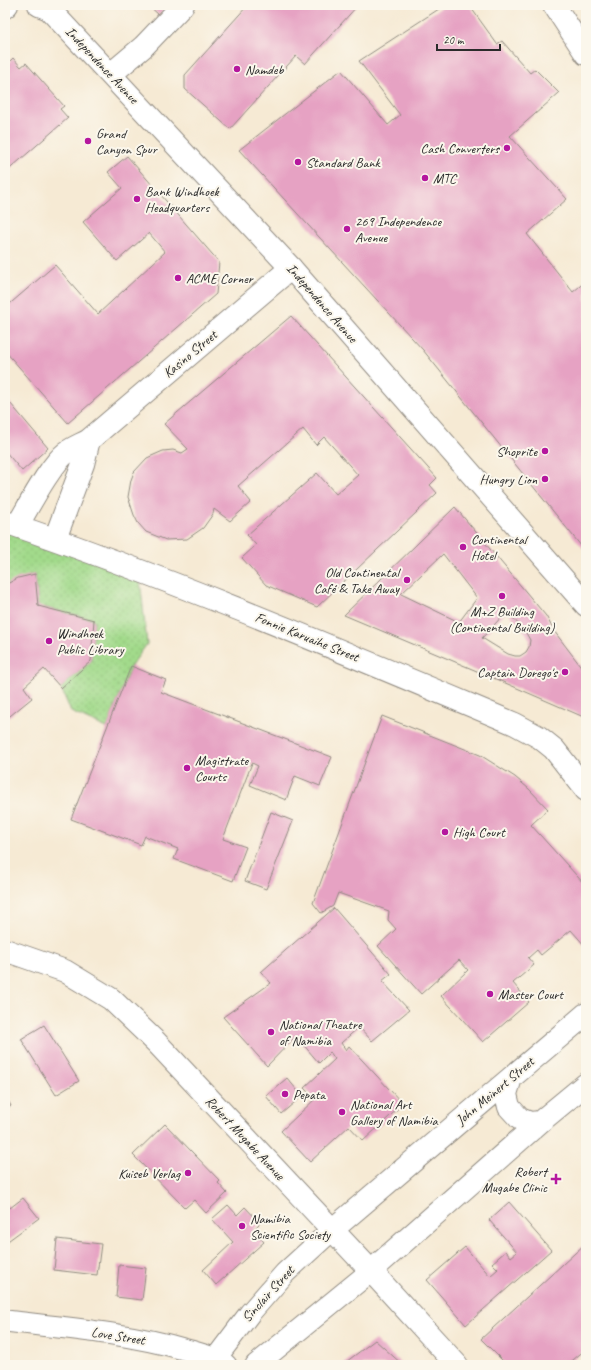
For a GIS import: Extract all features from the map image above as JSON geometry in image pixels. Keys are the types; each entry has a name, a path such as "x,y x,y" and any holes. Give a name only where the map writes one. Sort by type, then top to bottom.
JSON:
{"street":[{"path":"111,74 143,46 183,5"},
{"path":"554,5 586,54"},
{"name":"Independence Avenue","path":"45,6 111,74 292,268 586,605"},
{"name":"Kasino Street","path":"11,524 58,461 68,452 89,440 292,268"},
{"path":"55,539 83,464 89,440"},
{"name":"Fonnie Karuaihe Street","path":"11,524 139,570 313,639 527,730 554,748 586,790"},
{"name":"Robert Mugabe Avenue","path":"5,950 66,971 110,999 156,1042 372,1271 457,1365"},
{"name":"John Meinert Street","path":"332,1230 586,1014"},
{"path":"511,1078 506,1094 509,1107 520,1119 530,1123 540,1122"},
{"path":"256,1365 372,1271 540,1122 586,1084"},
{"name":"Sinclair Street","path":"219,1363 250,1313 285,1273 332,1230"},
{"name":"Love Street","path":"5,1320 128,1336 170,1345 219,1363"}],"green space":[{"path":"5,522 139,570 147,644 131,666 107,728 71,712 61,688 91,661 94,620 38,606 35,574 5,585"}],"building":[{"path":"148,5 168,5 159,15"},
{"name":"Namdeb","path":"248,5 358,5 305,64 296,56 230,129 185,89 185,75"},
{"path":"445,5 469,5 497,44 502,41 530,73 535,69 559,93 510,136 567,199 527,234 573,292 586,281 586,552 423,350 239,150 341,70 388,125 400,115 359,61"},
{"path":"13,58 21,67 26,63 64,106 60,109 68,118 5,173 5,66"},
{"path":"127,156 219,262 216,294 68,423 5,351 5,308 55,265 98,314 165,252 149,233 117,261 83,222 122,188 108,172"},
{"path":"291,316 437,478 430,485 437,493 317,607 266,585 242,558 256,545 247,535 317,473 336,494 358,475 324,437 316,445 303,429 238,486 251,502 230,521 214,509 213,514 203,528 187,539 166,540 146,532 138,523 128,497 134,472 147,458 163,451 173,450 182,453 188,449 164,424"},
{"path":"5,397 48,448 22,471 5,451"},
{"name":"M+Z Building (Continental Building)","path":"455,507 546,616 554,631 586,673 586,718 510,685 344,615","holes":["443,554 477,598 459,622 401,594","507,611 526,633 530,640 529,647 526,652 520,656 508,654 482,638"]},
{"name":"Windhoek Public Library","path":"35,574 38,606 94,620 91,661 61,688 44,669 24,687 32,698 5,720 5,585 18,578"},
{"path":"131,666 166,680 161,692 332,757 320,786 295,776 286,800 250,785 258,766 252,763 223,839 246,847 233,881 174,859 178,849 145,836 141,845 71,819"},
{"path":"382,716 480,755 515,777 548,809 531,825 586,886 586,947 571,930 541,955 537,950 528,958 534,965 513,983 529,1002 483,1042 441,996 468,970 459,960 421,994 378,946 396,929 388,920 389,911 338,893 333,906 321,913 313,903"},
{"path":"271,812 293,821 266,889 245,881"},
{"path":"334,908 391,974 382,981 409,1010 372,1041 359,1027 341,1043 346,1050 349,1046 403,1104 363,1141 349,1126 310,1162 281,1131 315,1099 304,1088 335,1059 330,1052 319,1063 296,1036 267,1066 223,1017 271,983 261,972"},
{"path":"44,1025 79,1081 56,1095 21,1039"},
{"path":"287,1078 302,1096 281,1114 266,1096"},
{"path":"5,1095 11,1106 5,1109"},
{"path":"165,1124 220,1181 218,1183 227,1193 206,1213 194,1200 185,1208 133,1155"},
{"path":"23,1198 39,1218 5,1243 5,1202 10,1208"},
{"path":"509,1202 551,1250 466,1325 427,1280 465,1247 490,1276 498,1269 492,1263 506,1251 511,1257 517,1252 489,1220"},
{"path":"228,1205 237,1215 245,1207 260,1223 253,1230 264,1242 216,1285 203,1270 233,1242 212,1219"},
{"path":"57,1239 101,1244 97,1275 54,1270"},
{"path":"586,1243 586,1349 567,1365 507,1365 481,1339"},
{"path":"119,1265 146,1268 142,1300 116,1297"},
{"path":"375,1340 403,1365 342,1365"}],"place":[{"name":"Namdeb","path":"237,69"},
{"name":"Grand Canyon Spur","path":"88,141"},
{"name":"Cash Converters","path":"507,148"},
{"name":"Standard Bank","path":"298,162"},
{"name":"MTC","path":"425,178"},
{"name":"Bank Windhoek Headquarters","path":"137,199"},
{"name":"269 Independence Avenue","path":"347,229"},
{"name":"ACME Corner","path":"178,278"},
{"name":"Shoprite","path":"545,451"},
{"name":"Hungry Lion","path":"545,479"},
{"name":"Continental Hotel","path":"463,547"},
{"name":"Old Continental Café & Take Away","path":"407,580"},
{"name":"M+Z Building (Continental Building)","path":"502,596"},
{"name":"Windhoek Public Library","path":"49,641"},
{"name":"Captain Dorego's","path":"565,672"},
{"name":"Magistrate Courts","path":"187,768"},
{"name":"High Court","path":"445,832"},
{"name":"Master Court","path":"490,994"},
{"name":"National Theatre of Namibia","path":"271,1032"},
{"name":"Pepata","path":"285,1094"},
{"name":"National Art Gallery of Namibia","path":"342,1112"},
{"name":"Kuiseb Verlag","path":"188,1173"},
{"name":"Robert Mugabe Clinic","path":"556,1179"},
{"name":"Namibia Scientific Society","path":"242,1226"}]}
